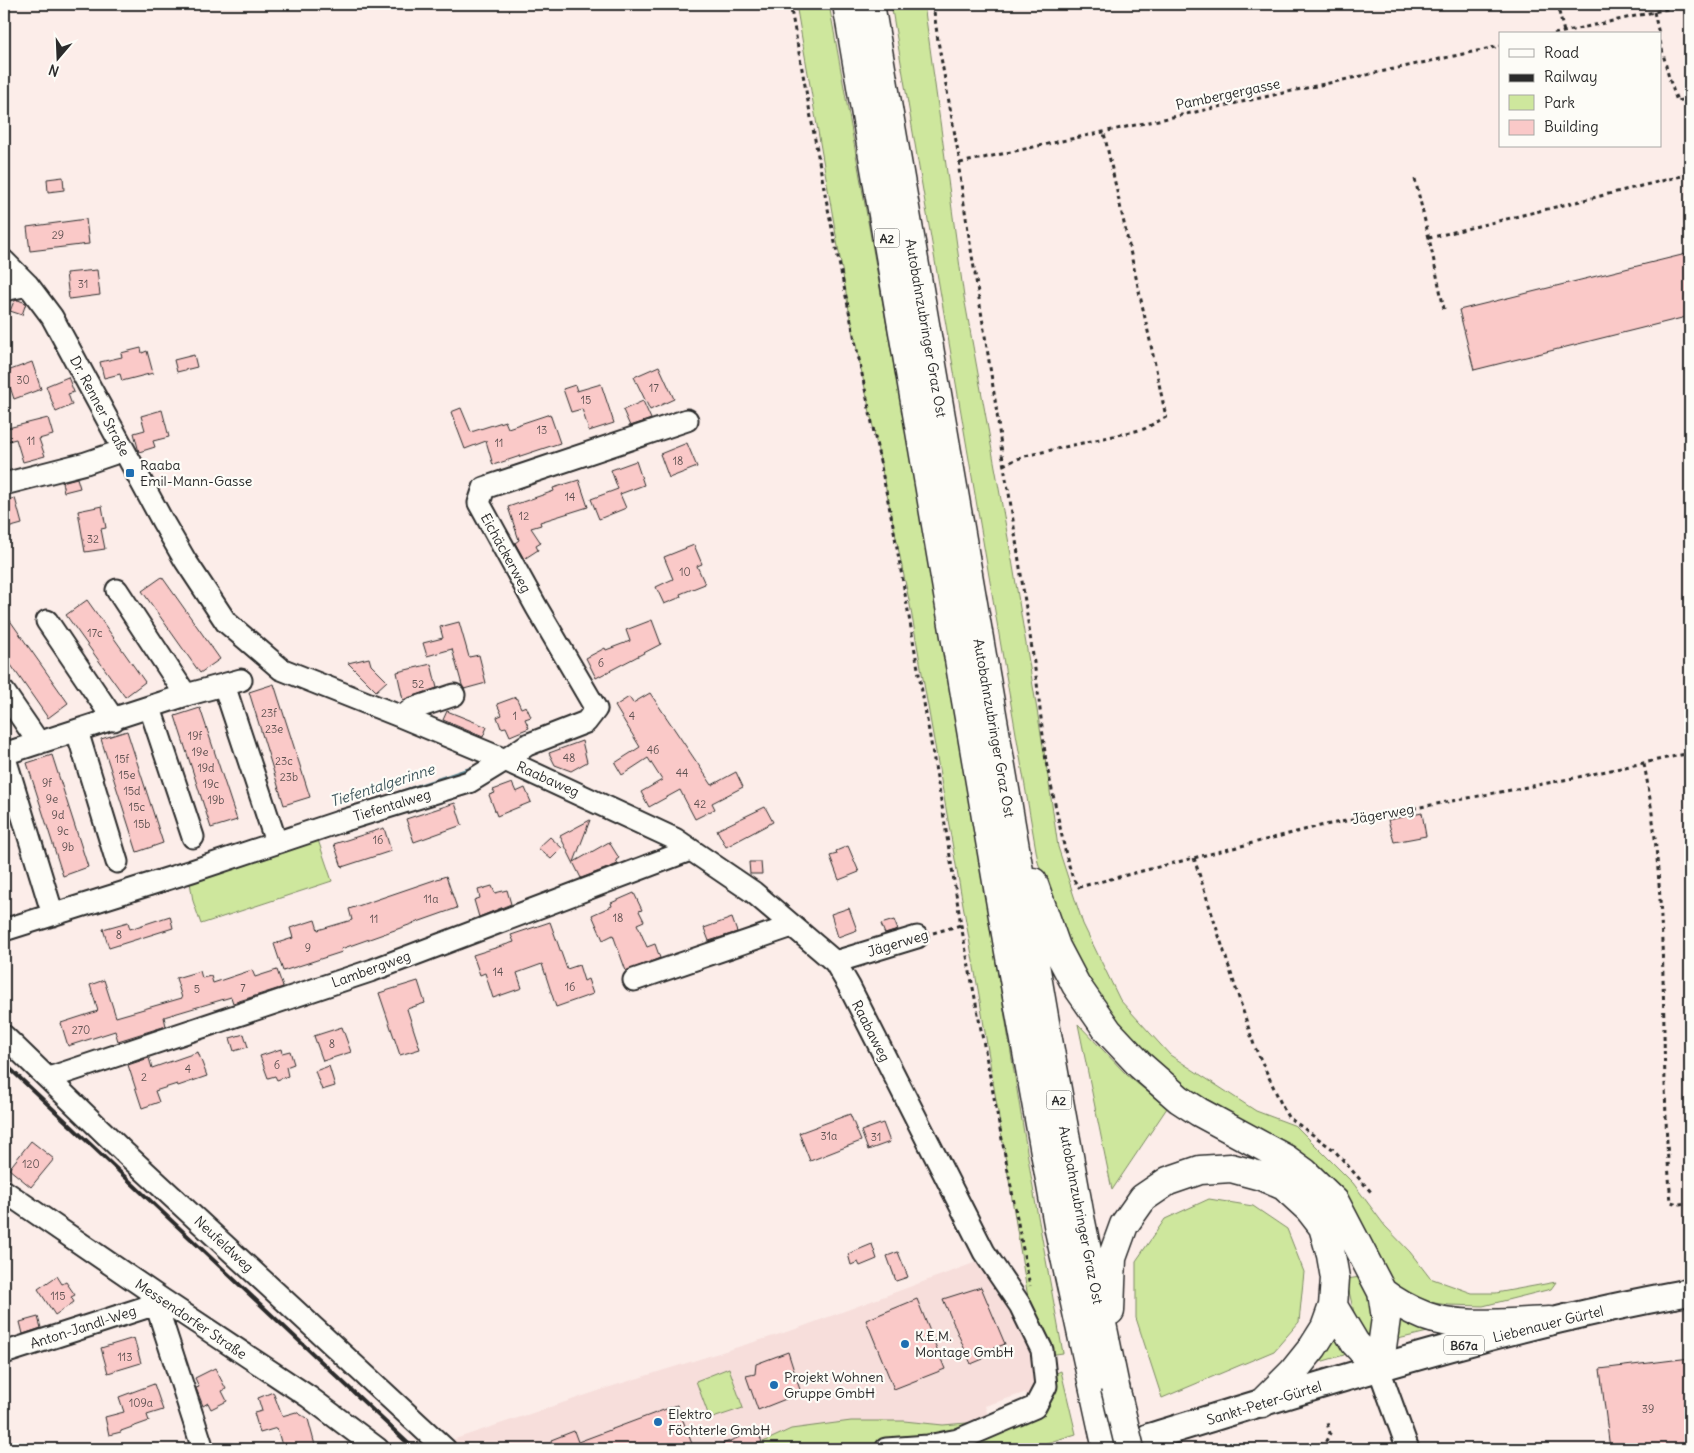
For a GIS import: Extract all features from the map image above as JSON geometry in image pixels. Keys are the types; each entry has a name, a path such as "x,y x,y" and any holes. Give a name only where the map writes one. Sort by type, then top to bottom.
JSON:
{"highway":[{"name":"Autobahnzubringer Graz Ost","path":"847,4 1010,956 1059,1230 1105,1390 1139,1443"},
{"name":"Autobahnzubringer Graz Ost","path":"870,4 1014,848 1080,1217 1108,1350 1105,1390 1106,1449"},
{"path":"1014,848 1036,888 1056,948 1076,985 1108,1031 1140,1065 1179,1099 1199,1112 1286,1159 1304,1172 1335,1202 1382,1292 1386,1318 1379,1368"},
{"path":"1108,1350 1112,1258 1124,1225 1143,1198 1168,1181 1200,1170 1231,1168 1261,1176 1284,1186 1309,1209 1323,1227 1335,1278 1333,1306 1325,1328 1314,1347 1293,1372 1262,1403"},
{"path":"1382,1292 1395,1301 1427,1317 1454,1322 1549,1321"},
{"path":"1333,1306 1355,1343 1379,1368"}],"main road":[{"name":"Liebenauer Gürtel","path":"1379,1368 1549,1321 1690,1292"},
{"name":"Sankt-Peter-Gürtel","path":"1139,1443 1379,1368"}],"street":[{"name":"Dr. Renner Straße","path":"4,261 28,285 52,317 185,560"},
{"path":"4,290 28,285"},
{"name":"Eichäckerweg","path":"505,760 527,745 586,722 596,709 536,608 479,503 484,488 687,420"},
{"path":"4,484 86,463 124,450"},
{"name":"Raabaweg","path":"185,560 226,622 281,669 505,760 676,838 690,850 753,892 835,962 984,1252 1023,1311 1042,1350 1046,1386 1035,1407 958,1440 928,1446 886,1449"},
{"path":"117,590 186,696"},
{"path":"47,621 114,720"},
{"path":"53,915 4,755 39,743 232,682 276,842"},
{"path":"4,692 39,743"},
{"path":"402,717 412,709 454,695"},
{"path":"150,708 193,837"},
{"path":"77,731 117,862"},
{"name":"Tiefentalweg","path":"4,930 469,782 505,760"},
{"name":"Lambergweg","path":"49,1078 374,970 690,850"},
{"path":"634,980 792,926"},
{"name":"Jägerweg","path":"835,962 917,937"},
{"name":"Neufeldweg","path":"4,1036 126,1154 445,1449"},
{"name":"Messendorfer Straße","path":"4,1191 158,1301 309,1397 378,1449"},
{"name":"Messendorfer Straße","path":"158,1301 203,1449"},
{"name":"Anton-Jandl-Weg","path":"4,1353 158,1301"},
{"path":"1379,1368 1408,1449"}],"path":[{"path":"790,4 826,199 893,525 942,802 961,925 1032,1296 1023,1311"},
{"path":"933,4 960,163 959,169 966,223 1000,430 1003,465 1025,456 1144,429 1166,417 1150,336 1104,132"},
{"path":"1557,4 1564,32 1690,4"},
{"path":"1654,12 1659,32"},
{"name":"Pambergergasse","path":"960,163 1499,46"},
{"path":"1662,50 1668,78 1676,101 1690,98"},
{"path":"1429,238 1690,174"},
{"path":"1415,179 1444,309"},
{"name":"Jägerweg","path":"1003,465 1009,492 1036,674 1046,762 1066,855 1073,878 1079,887 1320,826 1644,764 1690,753"},
{"path":"1644,764 1653,819 1660,899 1667,1136 1671,1202 1678,1204 1690,1203"},
{"path":"1194,858 1254,1045 1288,1116 1334,1150 1372,1192"},
{"name":"Jägerweg","path":"917,937 961,925"},
{"path":"1303,1449 1325,1443 1330,1433 1327,1423"}],"shaded area":[{"path":"982,1260 1018,1318 1039,1370 1035,1399 1024,1393 985,1406 990,1421 943,1425 904,1421 791,1429 748,1449 458,1449 449,1441 613,1386 796,1329"}],"green space":[{"path":"796,4 829,4 946,656 1035,1200 1063,1353 1049,1355 1029,1304 979,995 910,605 850,316"},
{"path":"891,4 924,4 964,297 1012,560 1058,847 1083,924 1120,1000 1170,1055 1256,1111 1296,1126 1353,1183 1385,1226 1410,1252 1430,1278 1472,1293 1496,1293 1556,1282 1551,1289 1483,1306 1448,1305 1421,1301 1391,1283 1313,1163 1247,1122 1163,1074 1111,1021 1062,936 1038,862"},
{"path":"317,837 332,881 201,924 193,901 189,876"},
{"path":"1078,1024 1127,1075 1167,1108 1112,1190"},
{"path":"1209,1199 1253,1206 1287,1229 1304,1272 1299,1322 1274,1351 1162,1398 1136,1318 1136,1261 1165,1219"},
{"path":"1361,1277 1371,1310 1370,1343 1356,1321 1346,1279"},
{"path":"1395,1311 1432,1331 1398,1339 1396,1337"},
{"path":"1331,1326 1345,1353 1344,1355 1313,1364"},
{"path":"729,1368 743,1408 710,1419 696,1381"},
{"path":"1061,1371 1076,1434 1027,1449 952,1449 1037,1414 1054,1374"},
{"path":"851,1421 904,1421 943,1425 990,1421 952,1441 890,1442 839,1449 748,1449 791,1429"}],"building":[{"path":"63,177 64,190 48,192 47,179"},
{"path":"86,219 89,244 30,251 27,227"},
{"path":"1690,253 1690,316 1474,370 1459,310"},
{"path":"97,270 100,295 69,299 66,273"},
{"path":"18,300 26,303 22,315 10,311 14,301"},
{"path":"141,348 142,353 147,351 153,373 122,381 120,374 104,378 100,362 122,357 121,353"},
{"path":"194,355 197,367 177,372 174,360"},
{"path":"32,362 41,389 14,399 5,372"},
{"path":"659,366 674,399 650,410 634,377"},
{"path":"68,377 74,392 68,394 72,405 56,412 46,386"},
{"path":"601,384 614,423 589,431 582,409 571,412 563,389 575,385 577,391"},
{"path":"643,401 651,419 630,426 623,410"},
{"path":"461,408 471,432 505,421 508,428 550,414 560,443 493,465 486,441 465,449 451,412"},
{"path":"162,410 169,437 153,441 155,447 139,452 134,433 145,430 141,416"},
{"path":"48,418 53,435 39,439 45,456 23,462 16,439 4,442 4,429"},
{"path":"687,443 697,467 669,478 660,454"},
{"path":"636,461 644,485 620,494 626,508 599,519 591,499 618,489 611,470"},
{"path":"77,478 80,488 64,492 62,482"},
{"path":"579,480 588,507 540,522 541,525 531,528 541,543 536,546 538,550 524,559 515,543 519,540 508,507 554,491 553,488"},
{"path":"15,498 22,524 4,529 4,501"},
{"path":"102,506 106,528 101,529 105,549 85,552 78,511"},
{"path":"694,545 702,564 697,566 705,584 680,594 681,597 664,604 656,587 673,579 664,557"},
{"path":"162,577 220,659 200,673 142,591"},
{"path":"87,600 145,682 125,697 66,615"},
{"path":"4,612 68,703 48,718 4,655"},
{"path":"652,620 661,644 596,678 586,658 605,648 606,650 630,641 626,630"},
{"path":"459,622 469,657 479,655 486,683 464,689 452,649 427,656 423,643 443,638 440,627"},
{"path":"369,658 371,665 387,681 376,691 348,663"},
{"path":"431,664 437,688 403,700 397,672"},
{"path":"274,684 310,797 284,805 249,692"},
{"path":"650,693 712,785 736,772 743,787 712,803 715,809 695,819 680,790 649,807 641,792 662,780 648,758 622,775 615,763 640,747 615,706 629,697 633,703"},
{"path":"516,697 521,708 526,706 531,717 525,719 529,728 510,736 506,727 501,728 497,717 502,715 497,704"},
{"path":"200,708 237,820 211,828 175,716"},
{"path":"447,711 487,727 483,737 443,720"},
{"path":"127,731 163,843 137,852 101,739"},
{"path":"582,741 587,762 571,771 555,765 549,753"},
{"path":"52,755 88,867 63,876 27,763"},
{"path":"512,783 516,792 525,788 531,802 497,816 489,795 495,793 493,790"},
{"path":"455,803 462,825 414,842 406,819"},
{"path":"765,807 773,822 726,847 717,830"},
{"path":"1422,813 1426,836 1394,842 1388,820"},
{"path":"590,820 574,862 609,842 619,858 616,860 618,864 581,878 560,836"},
{"path":"384,828 391,851 342,867 334,844"},
{"path":"550,837 562,848 551,859 538,848"},
{"path":"848,846 859,872 839,880 830,856 837,854 836,851"},
{"path":"749,862 761,862 762,874 750,874"},
{"path":"446,876 457,908 341,949 342,952 283,971 274,944 293,938 290,928 315,920 318,930 352,920 349,909"},
{"path":"492,886 495,893 507,890 511,904 479,917 474,900 480,898 478,890"},
{"path":"634,893 642,910 639,911 644,921 637,924 647,947 655,944 660,958 626,971 613,935 603,940 592,915 612,906 611,903"},
{"path":"849,908 857,930 838,937 831,914"},
{"path":"170,916 173,928 109,948 103,929 128,922 130,929"},
{"path":"732,918 737,932 709,941 704,928"},
{"path":"894,920 898,930 885,934 881,924"},
{"path":"550,922 567,969 579,965 584,981 588,979 593,994 556,1007 542,964 517,973 522,988 493,998 485,973 480,975 473,955 514,942 511,935"},
{"path":"252,970 255,977 277,970 283,987 233,1003 231,997 164,1017 166,1026 118,1041 115,1031 68,1046 61,1023 98,1011 90,985 104,980 116,1017 182,998 176,978 200,971 202,978 211,976 213,983"},
{"path":"418,981 425,1003 407,1009 420,1049 400,1055 379,993"},
{"path":"342,1027 351,1052 323,1061 314,1036"},
{"path":"244,1034 248,1047 234,1051 230,1038"},
{"path":"281,1049 282,1053 290,1051 294,1064 286,1067 288,1076 277,1080 275,1076 268,1078 260,1056"},
{"path":"198,1052 207,1076 178,1086 177,1084 155,1091 159,1102 142,1108 128,1065 149,1058 152,1068"},
{"path":"329,1066 335,1086 322,1090 315,1071"},
{"path":"850,1114 861,1141 810,1161 799,1133"},
{"path":"883,1123 890,1142 868,1150 861,1131"},
{"path":"31,1141 54,1159 31,1187 9,1169"},
{"path":"872,1244 877,1259 860,1266 858,1262 851,1265 848,1254"},
{"path":"898,1252 908,1277 896,1281 887,1256"},
{"path":"57,1276 62,1284 66,1282 75,1295 71,1297 74,1302 55,1315 38,1289"},
{"path":"981,1287 1005,1344 982,1353 983,1359 971,1364 943,1299"},
{"name":"K.E.M. Montage GmbH","path":"917,1299 945,1369 894,1389 866,1320"},
{"path":"38,1317 41,1328 23,1334 20,1322"},
{"path":"134,1338 141,1363 108,1373 101,1348"},
{"name":"Projekt Wohnen Gruppe GmbH","path":"788,1352 801,1393 758,1410 746,1376 755,1374 756,1364"},
{"path":"1690,1358 1690,1449 1610,1449 1600,1369"},
{"path":"215,1368 226,1389 222,1391 227,1401 211,1409 208,1403 203,1406 196,1388 199,1387 195,1378"},
{"path":"154,1384 163,1410 147,1415 149,1421 109,1435 105,1417 124,1412 119,1397"},
{"path":"273,1392 282,1416 296,1412 308,1419 316,1449 283,1449 277,1428 260,1433 254,1413 262,1411 258,1398"},
{"name":"Elektro Föchterle GmbH","path":"677,1405 694,1449 554,1449 551,1440 574,1431 578,1442"},
{"path":"757,1430 762,1442 742,1449 710,1449"}],"waterway":[{"name":"Tiefentalgerinne","path":"399,793 474,768"}],"railway":[{"path":"4,1063 414,1449"}],"place":[{"name":"Raaba Emil-Mann-Gasse","path":"130,473"},
{"name":"K.E.M. Montage GmbH","path":"905,1344"},
{"name":"Projekt Wohnen Gruppe GmbH","path":"774,1385"},
{"name":"Elektro Föchterle GmbH","path":"658,1422"}]}
